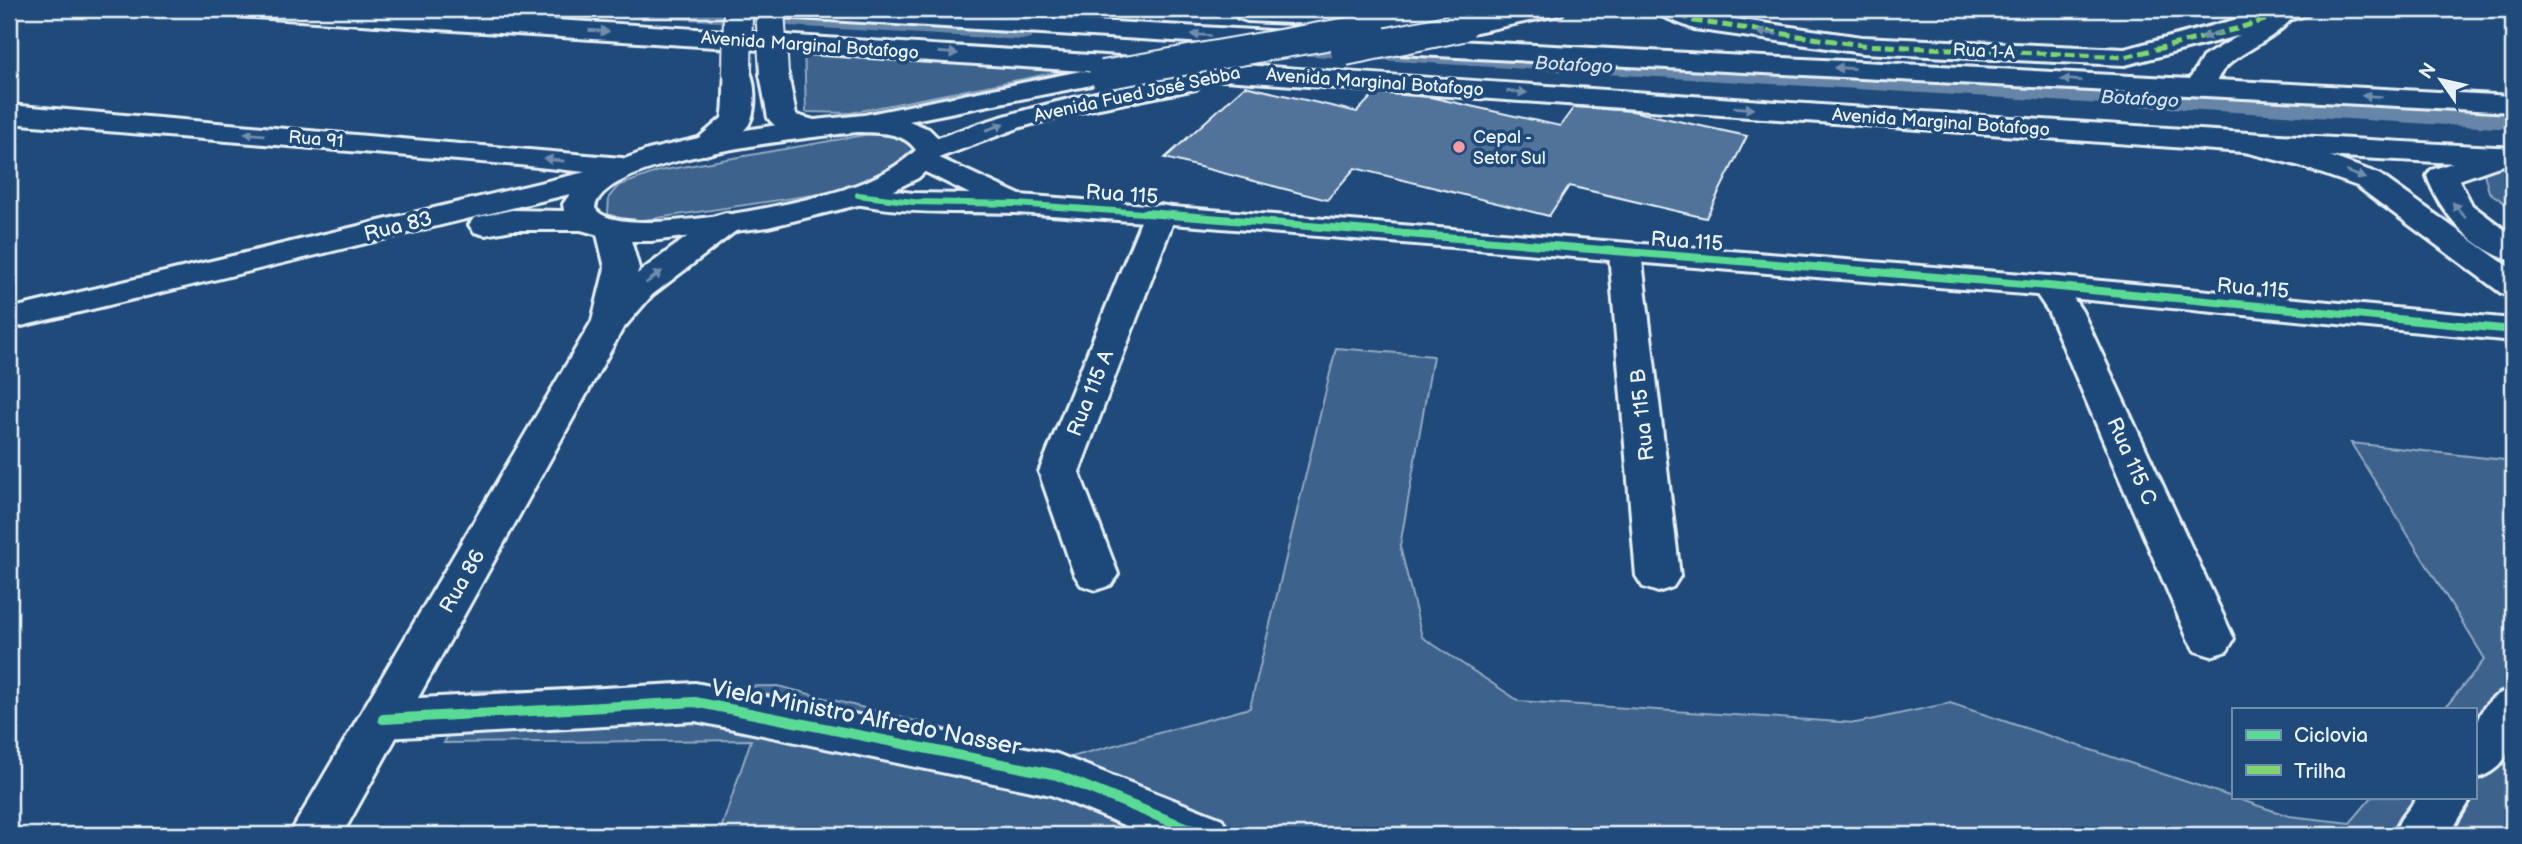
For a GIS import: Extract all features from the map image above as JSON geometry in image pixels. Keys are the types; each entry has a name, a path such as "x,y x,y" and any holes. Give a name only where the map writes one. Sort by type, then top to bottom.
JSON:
{"main road":[{"name":"Avenida Marginal Botafogo","path":"237,9 1077,61 2243,143 2506,157"},
{"path":"704,146 736,122 740,102 737,72 738,9"},
{"name":"Avenida Marginal Botafogo","path":"763,9 1220,37 2513,104"},
{"path":"770,9 774,74 782,118 787,122 811,128"},
{"path":"1171,9 1200,10"},
{"path":"1469,20 1526,9"},
{"name":"Avenida Fued José Sebba","path":"726,223 817,207 859,195 897,178 928,156 1011,121 1072,105 1216,77 1469,20 1553,9"},
{"name":"Rua 1-A","path":"1665,9 1693,21 1862,45 2125,57 2236,29 2291,11"},
{"path":"2200,86 2212,63 2271,27 2291,11"},
{"path":"1228,12 1406,20"},
{"name":"Avenida Fued José Sebba","path":"857,123 1406,20 1469,20"},
{"name":"Rua 91","path":"9,114 506,155 611,172"},
{"name":"Rua 83","path":"9,319 611,172 704,146 857,123"},
{"name":"Rua 115","path":"857,123 907,129 922,136 928,156 1016,204"},
{"path":"2243,143 2311,159 2368,180 2513,286"},
{"path":"2506,157 2442,176 2448,196 2463,216 2513,251"},
{"name":"Rua 86","path":"607,326 622,268 600,225 579,205 586,190 611,172"},
{"name":"Rua 115","path":"859,195 913,202 1016,204 1160,214 2048,286 2513,330"},
{"name":"Rua 115 A","path":"1096,573 1059,472 1160,214"},
{"name":"Rua 83","path":"197,275 512,220 663,230 726,223"},
{"name":"Rua 86","path":"315,835 607,326 640,288 726,223"},
{"name":"Rua 115 B","path":"1625,253 1658,576"},
{"name":"Rua 115 C","path":"2048,286 2065,310 2211,639"},
{"name":"Viela Ministro Alfredo Nasser","path":"383,719 695,702 1057,775 1204,835"},
{"path":"2476,758 2513,707"},
{"path":"2419,835 2446,798"}],"shaded area":[{"path":"804,44 1094,65 850,113 806,112"},
{"path":"870,134 903,137 914,145 911,156 892,168 840,191 630,222 608,214 609,197 618,186 659,171"},
{"path":"2513,160 2513,209 2489,192 2484,173"},
{"path":"1336,348 1433,356 1400,546 1422,637 1519,701 1856,723 1950,703 2289,816 2350,823 2371,798 2476,798 2476,708 2445,708 2485,659 2351,443 2513,461 2513,835 719,835 751,740 444,743 472,691 778,686 1064,759 1250,708"}],"building":[{"name":"Cepal - Setor Sul","path":"1245,86 1357,112 1375,93 1430,97 1560,126 1574,107 1632,111 1747,136 1706,218 1569,186 1549,216 1355,168 1327,200 1165,158"}],"waterway":[{"name":"Botafogo","path":"635,9 1022,32"},
{"name":"Botafogo","path":"1273,47 2513,120"}],"marked path":[{"path":"1665,9 1694,21 1862,45 2125,57 2236,29 2300,9"}],"cycle path":[{"path":"858,195 913,202 1016,204 1160,214 2048,286 2513,330"},
{"path":"383,719 695,702 1057,775 1204,835"}],"place":[{"name":"Cepal - Setor Sul","path":"1459,147"}]}
